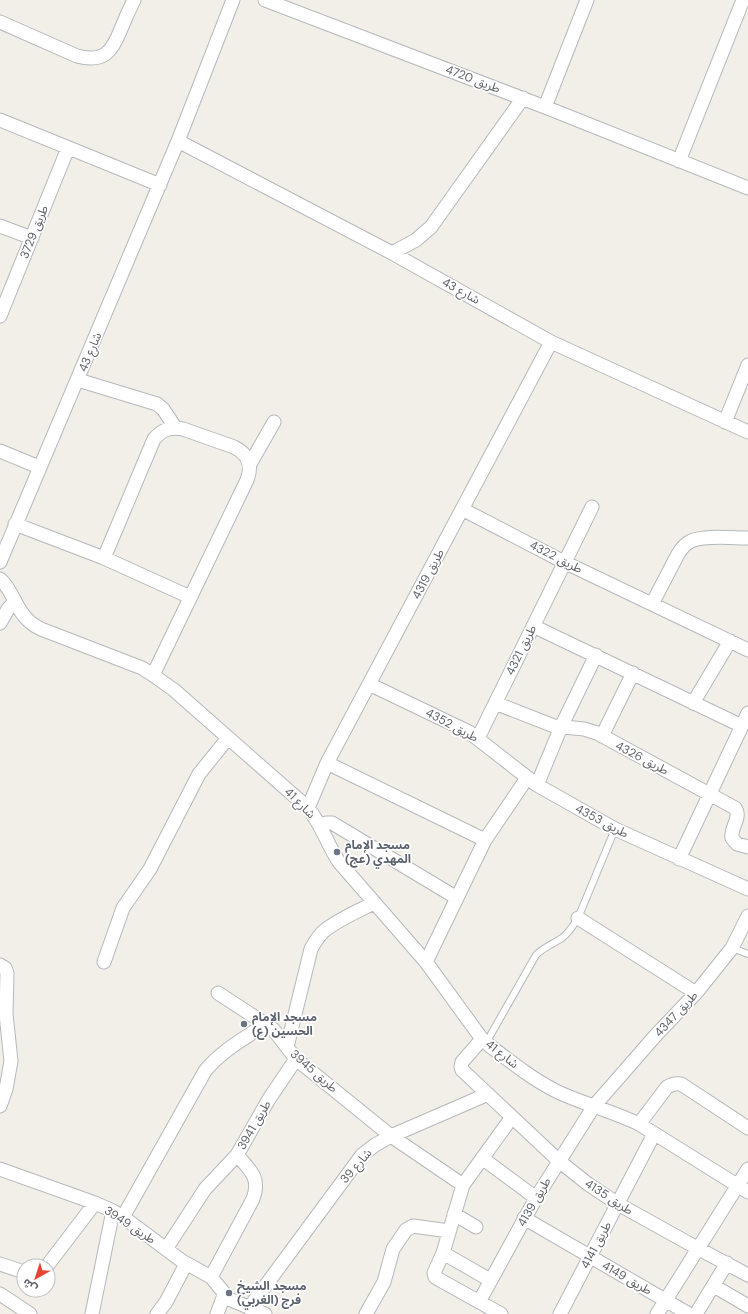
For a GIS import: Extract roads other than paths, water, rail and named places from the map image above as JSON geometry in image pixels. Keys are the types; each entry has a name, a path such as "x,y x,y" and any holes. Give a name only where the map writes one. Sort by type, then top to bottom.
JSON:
{"street":[{"path":"0,22 77,56 87,59 97,58 114,46 134,0"},
{"name":"شارع 43","path":"0,562 178,141 233,0"},
{"name":"طريق 4720","path":"265,0 522,98 748,188"},
{"path":"545,107 587,0"},
{"path":"679,161 743,0"},
{"path":"392,253 416,240 431,227 522,98"},
{"path":"0,120 160,184"},
{"name":"شارع 43","path":"178,141 392,253 551,342 748,432"},
{"name":"طريق 3729","path":"0,316 68,148"},
{"path":"0,226 32,238"},
{"name":"طريق 4319","path":"308,808 328,764 551,342"},
{"path":"725,422 748,365"},
{"path":"78,380 157,404 163,409 175,427"},
{"path":"250,464 274,422"},
{"path":"104,558 154,439 160,433 175,427 183,428 241,451 246,457 250,464 250,472 247,480 153,675"},
{"path":"0,451 39,467"},
{"name":"طريق 4321","path":"478,738 592,507"},
{"name":"طريق 4322","path":"462,509 564,562 748,650"},
{"path":"16,524 104,558 190,597"},
{"path":"652,604 678,554 690,541 698,538 748,538"},
{"name":"شارع 41","path":"0,579 8,588 25,618 32,625 130,663 153,675 174,690 308,808 322,827 329,846 339,862 426,962 484,1041 545,1085 568,1096 625,1117 639,1124 743,1188"},
{"path":"0,623 8,609 15,601"},
{"path":"533,626 742,726"},
{"path":"693,703 730,642"},
{"path":"426,962 485,840 532,781 561,727 596,655"},
{"path":"602,736 633,673"},
{"name":"طريق 4352","path":"370,684 463,729 478,738 532,781"},
{"name":"طريق 4326","path":"495,703 548,724 584,729 602,736 709,794 737,810 738,816 732,830 732,838 737,844 748,847"},
{"path":"678,859 748,713"},
{"path":"104,962 123,908 150,869 199,774 228,738"},
{"path":"328,764 485,840"},
{"name":"طريق 4353","path":"532,781 615,829 678,859 748,889"},
{"path":"322,827 326,823 332,823 457,898"},
{"path":"287,1047 311,949 317,939 334,924 374,903"},
{"name":"طريق 4347","path":"594,1106 656,1035 696,993 732,948 748,916"},
{"path":"578,918 696,993"},
{"path":"0,965 7,973 6,1014 11,1060 3,1087 0,1106"},
{"name":"طريق 3945","path":"218,993 266,1024 278,1035 296,1059 391,1136 463,1185"},
{"path":"92,1314 118,1214 211,1062 266,1024"},
{"path":"484,1041 462,1062 461,1068 488,1094"},
{"name":"طريق 3941","path":"211,1277 256,1191 256,1182 253,1175 237,1155 269,1099 296,1059"},
{"path":"639,1124 667,1087 674,1084 680,1084 748,1128"},
{"name":"طريق 4135","path":"488,1094 558,1161 588,1184 618,1204 748,1275"},
{"name":"شارع 39","path":"249,1308 362,1155 375,1145 391,1136 488,1094"},
{"name":"طريق 4139","path":"484,1308 490,1280 524,1218 558,1161 594,1106"},
{"path":"501,1314 484,1308 435,1277 434,1273 443,1252 463,1185 512,1117"},
{"name":"طريق 4141","path":"560,1314 654,1134"},
{"path":"166,1248 205,1189 237,1155"},
{"path":"482,1158 536,1198"},
{"name":"طريق 3949","path":"0,1169 95,1203 118,1214 186,1264 211,1277 224,1295"},
{"path":"657,1314 699,1249 743,1188 748,1169"},
{"path":"53,1258 95,1203"},
{"path":"454,1214 476,1227"},
{"name":"طريق 4149","path":"524,1218 689,1314"},
{"path":"366,1314 384,1282 393,1249 406,1230 413,1226 449,1231"},
{"path":"443,1252 490,1280"},
{"path":"696,1314 727,1263"},
{"path":"0,1264 16,1269"},
{"path":"157,1314 166,1302 186,1264"},
{"path":"714,1286 748,1306"},
{"path":"0,1294 30,1314"},
{"path":"217,1314 224,1295 233,1302 264,1314"}],"lane":[{"path":"484,1041 536,955 546,946 561,939 567,934 578,918 615,829"},
{"path":"732,948 748,954"}],"place":[{"name":"مسجد الإمام المهدي (عج)","path":"337,852"},
{"name":"مسجد الإمام الحسين (ع)","path":"244,1024"},
{"name":"مسجد الشيخ فرج (الغربي)","path":"229,1293"}]}
